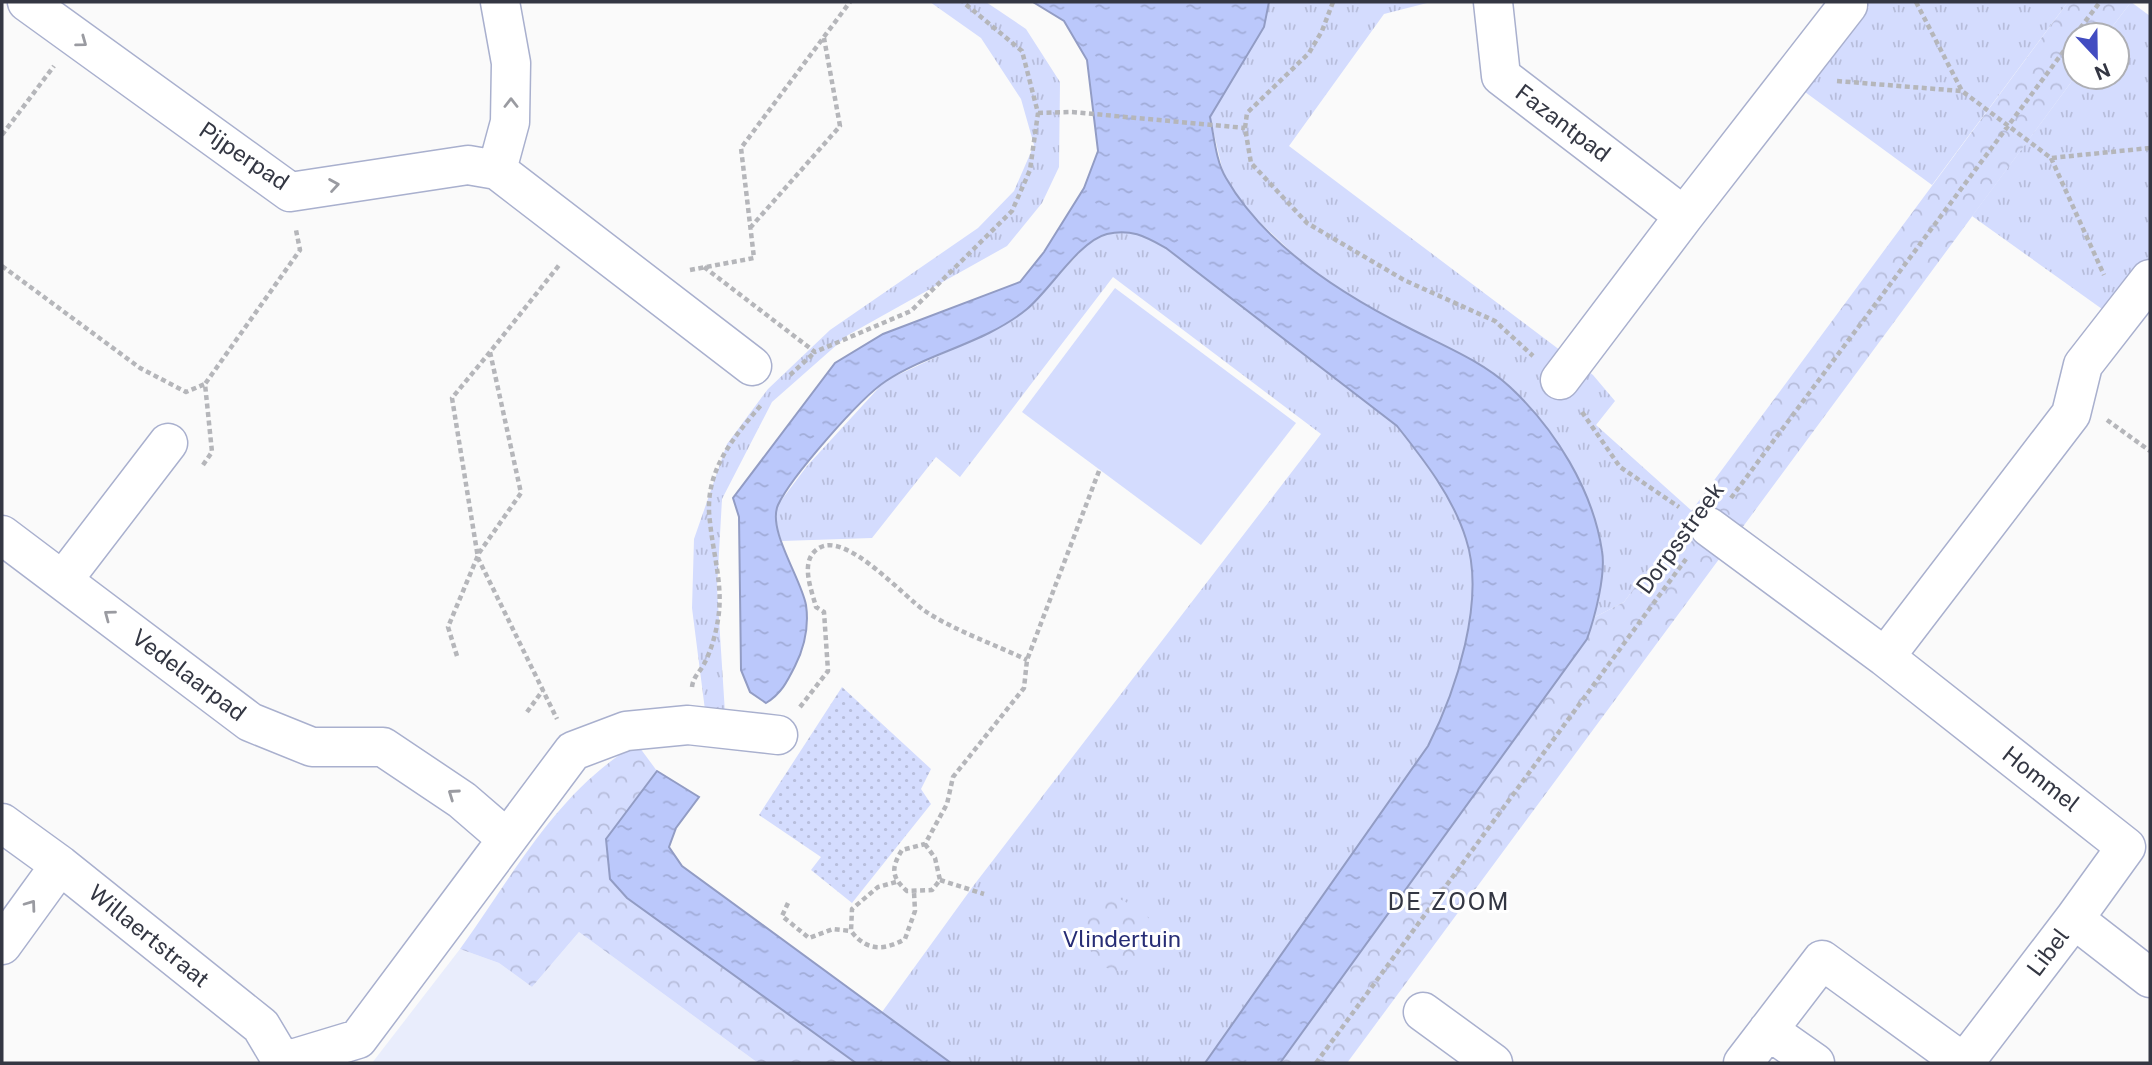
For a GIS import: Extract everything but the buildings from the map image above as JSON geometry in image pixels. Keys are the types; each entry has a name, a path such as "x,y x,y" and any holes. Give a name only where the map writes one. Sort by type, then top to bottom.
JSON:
{"street":[{"name":"Pijperpad","path":"27,2 290,192 468,165 497,170"},
{"path":"500,2 511,64 510,122 497,170 640,282 760,381"},
{"name":"Fazantpad","path":"1493,2 1502,76 1684,216"},
{"path":"1560,380 1848,5 1844,2"},
{"path":"1885,657 2071,414 2083,365 2150,279"},
{"path":"63,580 168,443"},
{"name":"Hommel","path":"1709,527 1885,657 2126,847 2074,919"},
{"name":"Vedelaarpad","path":"2,535 250,723 312,747 383,747 462,800 506,838"},
{"path":"283,1063 358,1039 573,751 626,731 688,725 778,735"},
{"name":"Willaertstraat","path":"2,822 60,864 261,1026 283,1063"},
{"path":"2,945 60,864"},
{"name":"Libel","path":"1744,1063 1822,960 1964,1063 2074,919 2150,978"},
{"path":"1423,1012 1493,1063"},
{"path":"1768,1030 1815,1063"}],"path":[{"path":"640,282 754,258 741,148 850,2"},
{"path":"787,378 815,352 911,312 1012,211 1030,170 1038,113 1022,51 963,2"},
{"path":"1333,2 1322,31 1309,53 1247,113 1245,128 1251,163 1307,223 1404,280 1495,321 1560,380 1620,467 1709,527"},
{"path":"1916,2 1962,91 2051,158 2122,316"},
{"name":"Dorpsstreek","path":"2086,21 2100,2"},
{"path":"2,135 76,37"},
{"path":"750,228 840,126 824,37"},
{"name":"Dorpsstreek","path":"1316,1063 1709,527 2061,54"},
{"path":"1792,78 1962,91"},
{"path":"1038,113 1072,112 1245,128"},
{"path":"2051,158 2150,148"},
{"path":"2,266 140,368 186,391 205,384 300,250 290,192"},
{"path":"573,751 478,558 452,398 582,236"},
{"path":"704,267 815,352"},
{"path":"457,656 448,628 478,558 521,493 490,352"},
{"path":"688,725 693,680 706,659 719,612 719,576 709,521 712,478 716,464 734,438 760,381"},
{"path":"195,474 212,452 205,384"},
{"path":"2076,396 2150,451"},
{"path":"940,880 932,890 907,891 897,882 892,871 902,850 925,844 947,804 953,777 1024,688 1027,660 1099,471"},
{"path":"778,735 828,671 824,612 816,607 807,563 811,553 822,545 832,545 857,555 925,611 1027,660"},
{"path":"527,712 543,690"},
{"path":"925,844 935,858 940,880"},
{"path":"940,880 984,894"},
{"path":"897,882 878,887 852,909 851,931 859,942 875,949 893,946 905,939 915,911 914,891"},
{"path":"789,903 782,916 809,938 833,929 851,931"}],"shaded area":[{"path":"579,932 758,1063 372,1063 460,949 499,963 532,987"}],"green space":[{"path":"930,2 986,2 1026,29 1060,82 1059,167 1042,203 1007,246 848,335 772,402 722,499 717,588 725,713 705,710 692,608 694,539 727,444 768,389 830,330 978,228 1014,191 1034,145 1021,99 981,38"},
{"path":"1269,2 1431,2 1384,14 1289,146 1593,375 1615,401 1596,425 1692,511 1624,602 1595,617 1603,553 1551,433 1509,386 1461,354 1364,306 1320,279 1248,211 1224,176 1210,117 1264,27"},
{"path":"1864,2 2068,2 1932,185 1805,92 1869,7"},
{"path":"2068,2 2131,2 2117,21 2061,21 2061,91 2065,91 1347,1063 1280,1063 1587,639 1595,617 1624,602"},
{"path":"2131,2 2150,16 2150,258 2109,314 1972,216 2065,91 2131,91 2131,21 2117,21"},
{"path":"1136,231 1166,248 1397,426 1446,494 1466,539 1471,563 1472,589 1465,645 1449,699 1428,746 1205,1063 951,1063 882,1012 974,885 1321,434 1113,277 960,477 936,457 872,538 782,541 776,526 777,506 807,466 885,381 998,328 1026,310 1088,244 1106,234"},
{"path":"1115,288 1296,423 1201,545 1022,412"},
{"path":"842,687 931,769 921,789 931,804 852,903 811,870 821,857 759,815"},
{"path":"637,744 657,771 606,839 610,879 627,898 856,1063 758,1063 579,932 532,987 499,963 460,949 538,836 560,810 583,785"},
{"name":"Vlindertuin","path":"1116,897 1140,910 1154,927 1156,944 1150,957 1137,967 1121,971 1105,967 1092,954 1086,931 1091,914"}],"water":[{"path":"1033,2 1269,2 1264,27 1210,117 1218,157 1226,178 1261,225 1331,284 1383,315 1474,361 1510,387 1542,422 1570,462 1581,483 1597,528 1603,560 1601,583 1587,639 1280,1063 1205,1063 1428,746 1449,699 1465,645 1470,617 1471,563 1466,539 1454,508 1397,426 1166,248 1145,237 1124,232 1096,238 1075,256 1036,301 1011,321 902,371 874,390 811,458 778,505 777,527 806,605 806,629 798,659 783,687 766,703 750,692 741,670 739,517 733,498 835,363 883,334 1020,282 1044,252 1084,188 1098,151 1087,60 1064,21"},
{"path":"657,771 699,797 676,828 669,847 682,866 951,1063 856,1063 627,898 610,879 606,839"}],"district":[{"name":"DE ZOOM","path":"1449,902"}]}
